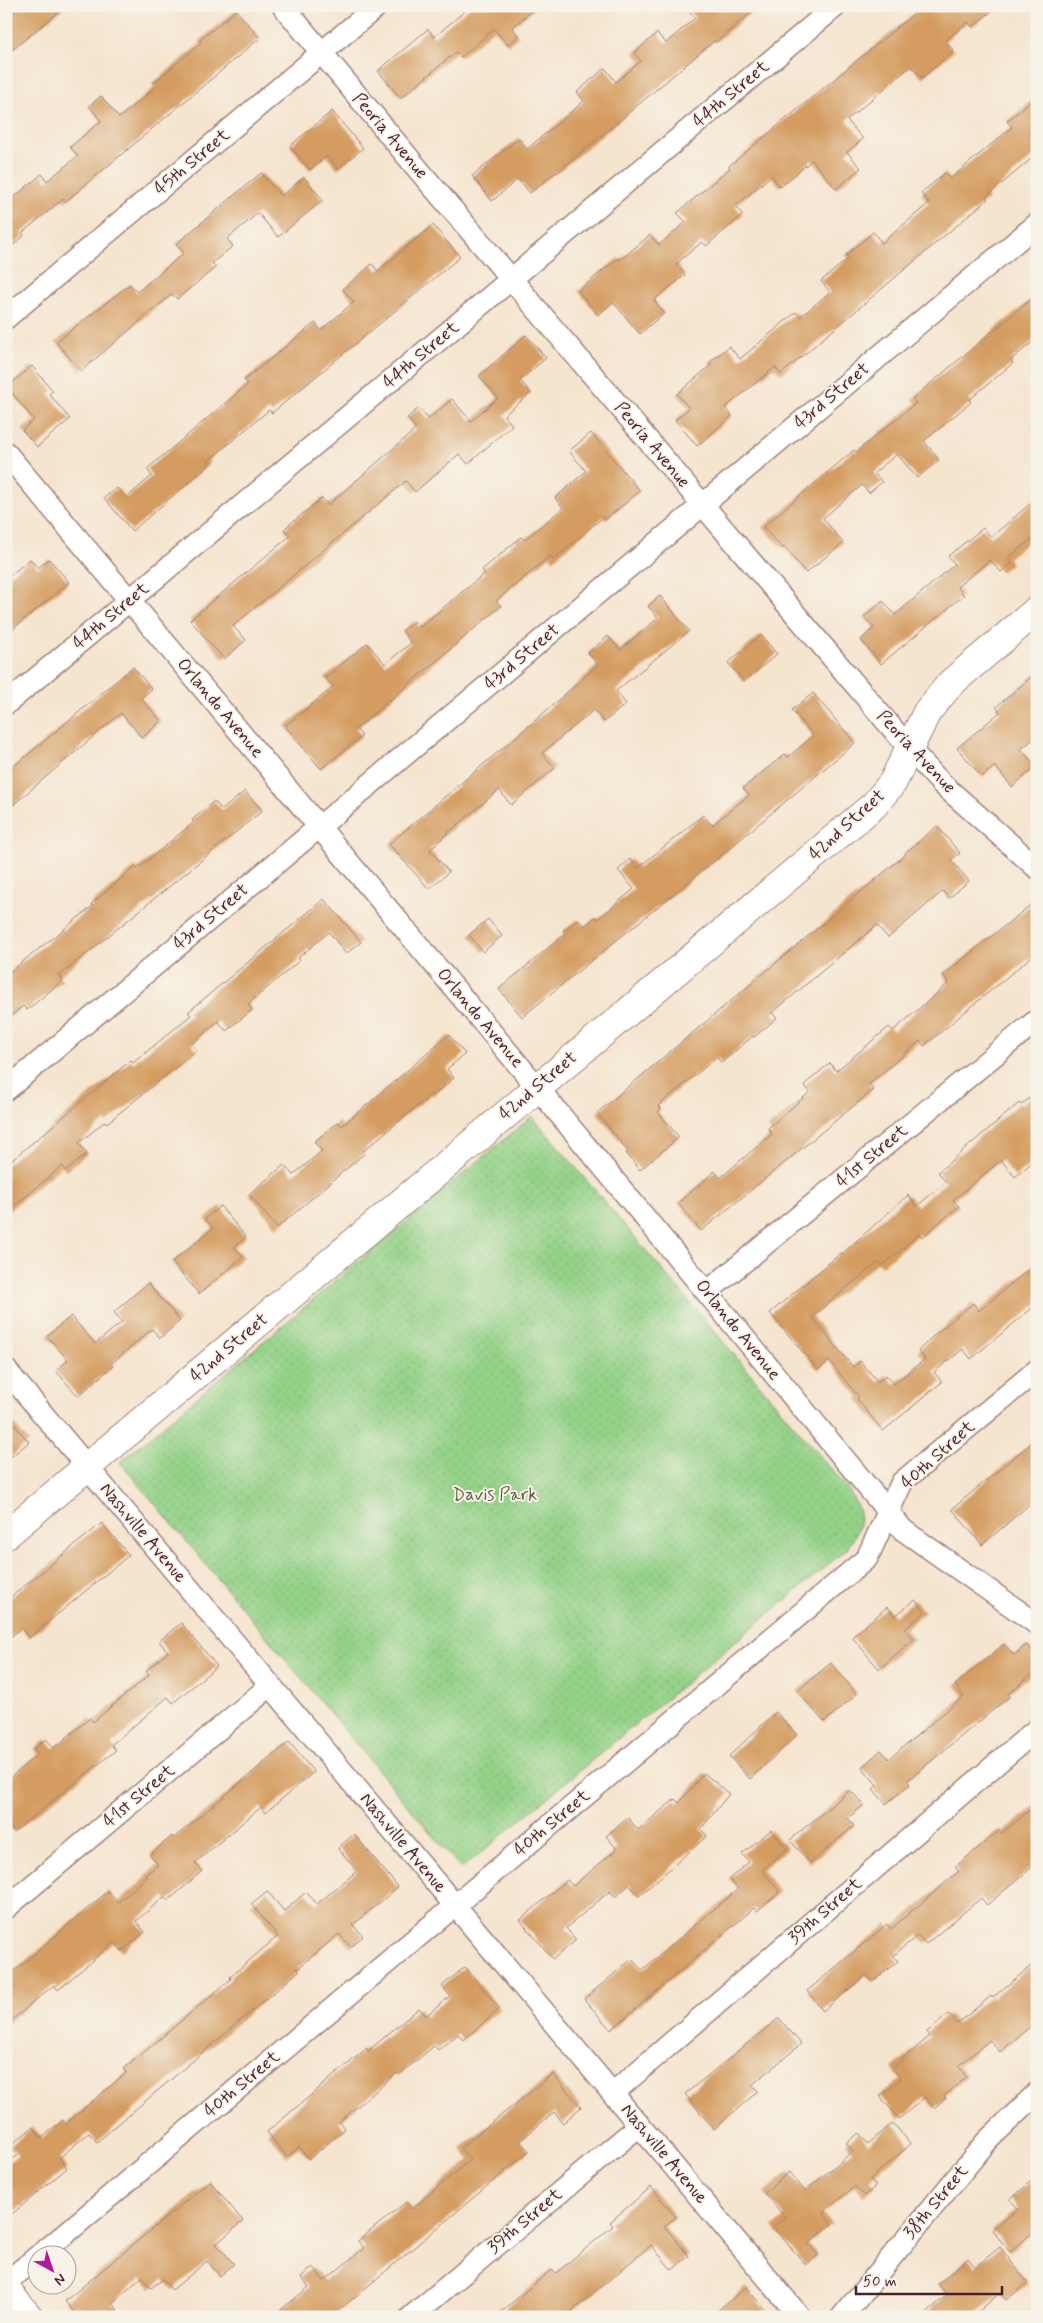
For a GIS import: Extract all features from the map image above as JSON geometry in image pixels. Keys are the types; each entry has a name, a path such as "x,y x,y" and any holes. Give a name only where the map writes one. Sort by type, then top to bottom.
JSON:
{"street":[{"name":"Peoria Avenue","path":"283,6 511,279 909,748 941,783 1037,868"},
{"name":"45th Street","path":"6,318 377,6"},
{"name":"44th Street","path":"6,704 836,6"},
{"name":"43rd Street","path":"6,1090 1037,224"},
{"name":"Orlando Avenue","path":"6,453 537,1087 903,1530 1037,1624"},
{"name":"42nd Street","path":"6,1534 874,805 893,782 927,712 951,682 1037,610"},
{"name":"41st Street","path":"707,1292 1037,1020"},
{"name":"Nashville Avenue","path":"6,1370 800,2317"},
{"name":"40th Street","path":"50,2246 867,1558 902,1482 1037,1370"},
{"name":"41st Street","path":"6,1908 271,1685"},
{"name":"39th Street","path":"613,2093 1037,1729"},
{"name":"38th Street","path":"842,2317 987,2140 1037,2093"},
{"name":"39th Street","path":"412,2317 640,2125"},
{"name":"40th Street","path":"6,2283 28,2264"},
{"path":"6,2290 29,2317"}],"green space":[{"name":"Davis Park","path":"532,1116 848,1489 857,1507 860,1519 857,1532 847,1549 461,1869 120,1462"}],"building":[{"path":"21,6 66,6 6,55 6,19"},
{"path":"471,6 538,6 512,27 519,36 508,45 494,29 461,57 456,52 401,98 378,71 428,29 434,37"},
{"path":"685,6 759,6 716,42 714,41 557,173 530,193 518,179 492,201 472,176 519,138 527,149 584,101 577,92 605,68 616,82 641,61 634,53 657,33 666,43 695,18"},
{"path":"923,6 998,6 972,27 968,22 945,41 954,51 922,78 911,66 847,120 863,139 847,152 861,168 836,189 812,160 780,187 771,176 735,206 743,215 706,246 702,242 676,264 685,275 654,300 664,313 640,334 613,302 598,315 578,291 650,235 659,245 686,222 677,213 730,168 729,166"},
{"path":"236,10 260,38 65,202 63,199 22,233 24,236 6,251 6,204 42,174 47,181 78,156 70,147 101,121 89,106 101,96 119,118 155,87 152,84 201,43 199,41"},
{"path":"1037,96 1037,154 986,197 988,199 781,374 775,367 725,408 732,416 697,446 675,420 689,408 677,394 711,365 709,363 729,346 740,359 796,312 800,317 830,292 821,281 849,258 846,255 873,232 882,243 929,203 921,193 945,173 950,179 1012,127 1007,121"},
{"path":"332,111 363,148 338,169 327,156 310,170 290,146"},
{"path":"261,173 281,196 304,177 323,200 278,237 258,213 227,239 233,246 212,263 216,267 177,299 172,294 81,371 56,342 130,284 137,292 184,253 176,244"},
{"path":"433,225 460,257 272,413 269,410 208,461 210,464 132,531 104,498 117,488 126,498 152,476 147,469 248,384 244,380 315,323 321,330 354,302 343,289 372,264 378,271"},
{"path":"1037,294 1037,338 1011,360 1013,363 969,400 971,402 924,441 939,460 917,478 897,454 874,473 882,482 869,493 862,485 823,518 843,543 806,573 784,547 782,548 763,527 854,450 856,452 916,403 912,399"},
{"path":"526,335 546,358 520,380 531,393 504,415 512,425 468,464 459,454 415,492 406,481 233,626 246,640 224,659 190,620 290,536 284,529 322,498 328,505 416,429 407,418 419,408 428,419 452,399 471,421 498,398 479,376"},
{"path":"32,366 53,391 49,394 70,419 37,447 22,430 34,420 7,387"},
{"path":"591,433 640,491 605,520 603,517 553,560 550,556 496,601 501,606 356,729 362,736 321,769 285,726 333,687 325,678 367,643 385,664 411,643 402,631 414,621 420,627 485,573 482,570 521,537 524,540 563,508 555,498 586,471 569,451"},
{"path":"1037,498 1037,535 1008,558 1012,563 1001,572 990,560 957,587 964,595 881,664 861,640 874,628 864,617 883,601 895,615 955,564 948,556 983,528 991,537"},
{"path":"30,559 38,568 49,559 69,582 6,635 6,579"},
{"path":"660,596 689,631 616,691 626,704 604,722 594,710 542,753 555,768 511,805 499,790 443,837 430,850 449,872 429,889 389,844 598,665 588,653 608,636 620,650 658,618 648,606"},
{"path":"761,635 777,654 744,682 728,663"},
{"path":"133,667 152,689 141,698 161,721 142,738 121,713 6,811 6,773"},
{"path":"1037,672 1037,736 1021,749 1036,767 1012,787 995,766 982,777 957,748 1000,712 996,707"},
{"path":"813,693 855,743 718,858 522,1017 499,989 565,934 563,931 578,919 584,926 596,917 598,919 634,889 618,870 630,859 638,868 703,815 712,825 749,795 743,788 785,754 788,757 813,736 792,710"},
{"path":"245,791 262,811 59,976 63,980 27,1010 23,1006 6,1020 6,975 93,906 91,904 135,867 137,869 194,822 192,820 214,801 222,810"},
{"path":"937,826 960,853 951,860 969,881 949,898 943,891 888,938 877,925 772,1013 777,1018 721,1063 717,1057 658,1106 661,1109 658,1112 679,1137 640,1170 626,1153 628,1151 597,1113"},
{"path":"324,899 361,942 346,954 329,932 298,958 300,960 248,1004 252,1010 226,1031 218,1021 192,1044 197,1050 107,1123 105,1121 79,1143 87,1154 66,1171 62,1166 6,1213 6,1165 131,1060 133,1063 191,1015 188,1012"},
{"path":"1037,900 1037,952 924,1046 920,1041 869,1084 873,1090 701,1231 678,1203 715,1171 720,1178 772,1134 768,1128 810,1092 804,1085 830,1063 836,1071 889,1027 893,1031 949,983 943,975"},
{"path":"488,919 502,936 483,952 469,935"},
{"path":"449,1035 465,1054 447,1069 454,1078 363,1151 365,1153 277,1228 249,1194 284,1165 293,1175 322,1151 314,1142 338,1122 342,1126"},
{"path":"1037,1092 1037,1158 1015,1177 1001,1160 953,1200 959,1206 922,1237 919,1234 882,1266 878,1262 812,1317 853,1367 860,1361 878,1382 886,1375 894,1384 925,1359 918,1351 933,1336 973,1303 979,1311 1037,1262 1037,1304 971,1359 963,1349 934,1372 942,1382 883,1431 857,1399 859,1397 829,1361 818,1370 770,1313 842,1254 908,1195 917,1206 946,1182 938,1172 1019,1103 1021,1105"},
{"path":"220,1206 246,1237 234,1247 243,1257 199,1294 172,1262 213,1228 205,1219"},
{"path":"148,1283 180,1321 160,1338 152,1329 111,1364 113,1366 78,1396 56,1371 68,1360 47,1336 71,1316 95,1344 122,1322 114,1312"},
{"path":"6,1415 29,1442 6,1461"},
{"path":"1037,1438 1037,1498 982,1545 952,1509"},
{"path":"102,1523 129,1555 29,1638 21,1628 6,1641 6,1601"},
{"path":"915,1600 925,1612 905,1629 914,1639 879,1669 852,1637 887,1607 895,1616"},
{"path":"181,1623 217,1666 173,1703 168,1697 111,1745 116,1750 14,1832 6,1822 6,1781 38,1754 34,1749 46,1739 54,1748 90,1718 93,1722 149,1675 146,1671 168,1652 159,1641"},
{"path":"1004,1644 1014,1655 1027,1645 1037,1657 1037,1670 1008,1694 1010,1696 907,1781 910,1784 886,1804 873,1789 877,1785 862,1767 881,1750 889,1759 964,1696 955,1685"},
{"path":"831,1663 857,1694 824,1722 797,1691"},
{"path":"776,1712 797,1735 750,1779 729,1756"},
{"path":"289,1742 314,1772 265,1813 261,1807 195,1863 202,1871 168,1901 164,1897 136,1921 145,1932 122,1951 114,1942 58,1990 54,1985 6,2025 6,1978 108,1891 118,1902 158,1865 150,1855 172,1836 174,1838"},
{"path":"704,1773 729,1794 701,1829 707,1836 639,1896 629,1885 615,1897 610,1891 566,1928 576,1940 553,1959 520,1920 567,1880 573,1886 617,1849 606,1836 628,1818 638,1830 675,1799 679,1803"},
{"path":"850,1790 864,1805 848,1818 854,1826 810,1863 790,1840"},
{"path":"1037,1804 1037,1863 987,1905 981,1898 926,1944 918,1935 893,1956 898,1961 872,1982 866,1975 823,2011 807,1991 887,1924 891,1929 959,1871 955,1867 1000,1830 1002,1833"},
{"path":"771,1830 787,1849 762,1870 780,1892 757,1911 754,1908 611,2030 584,1999 632,1959 642,1970 738,1889 729,1879 749,1862 742,1854"},
{"path":"354,1834 398,1887 353,1925 363,1936 351,1947 339,1934 297,1969 299,1971 97,2142 89,2133 59,2158 67,2168 6,2219 6,2164 18,2155 10,2146 33,2127 42,2138 63,2120 66,2124 127,2072 124,2069 231,1979 230,1977 278,1936 251,1904 267,1891 284,1911 306,1892 317,1904 357,1871 338,1848"},
{"path":"1037,1961 1037,2021 1000,2052 990,2040 958,2066 967,2077 944,2096 946,2098 934,2108 925,2097 899,2119 880,2096 901,2079 892,2068 930,2036 927,2032 949,2014 957,2024"},
{"path":"465,1967 500,2009 463,2040 458,2034 438,2050 434,2046 399,2075 397,2073 339,2122 345,2129 309,2159 299,2147 287,2157 267,2132 367,2048 368,2051 419,2008 426,2016 450,1996 442,1986"},
{"path":"779,2018 801,2044 752,2085 758,2091 714,2129 685,2094"},
{"path":"553,2074 581,2107 563,2123 554,2112 520,2141 529,2151 331,2317 272,2317 309,2287 301,2277 313,2267 324,2281 364,2248 358,2241 406,2202 412,2209 470,2160 460,2148"},
{"path":"893,2123 911,2144 870,2179 876,2186 864,2196 855,2186 823,2213 832,2224 808,2244 818,2255 806,2265 773,2227 785,2217 764,2193 789,2172 805,2191 853,2151 846,2143 859,2133 868,2144"},
{"path":"1037,2177 1037,2229 1010,2252 992,2230 1018,2209 1010,2199"},
{"path":"210,2181 243,2221 216,2244 234,2264 220,2276 207,2261 172,2290 163,2279 151,2288 142,2277 112,2303 118,2310 110,2317 78,2317 65,2301 71,2296 78,2296 78,2290"},
{"path":"651,2187 676,2217 664,2226 689,2256 672,2270 651,2245 565,2317 495,2317 552,2269 556,2273 613,2226 610,2222"},
{"path":"1000,2247 1028,2283 1006,2300 1000,2293 972,2317 922,2317 947,2295 938,2284 968,2258 975,2267"},
{"path":"746,2287 771,2317 710,2317"}]}
